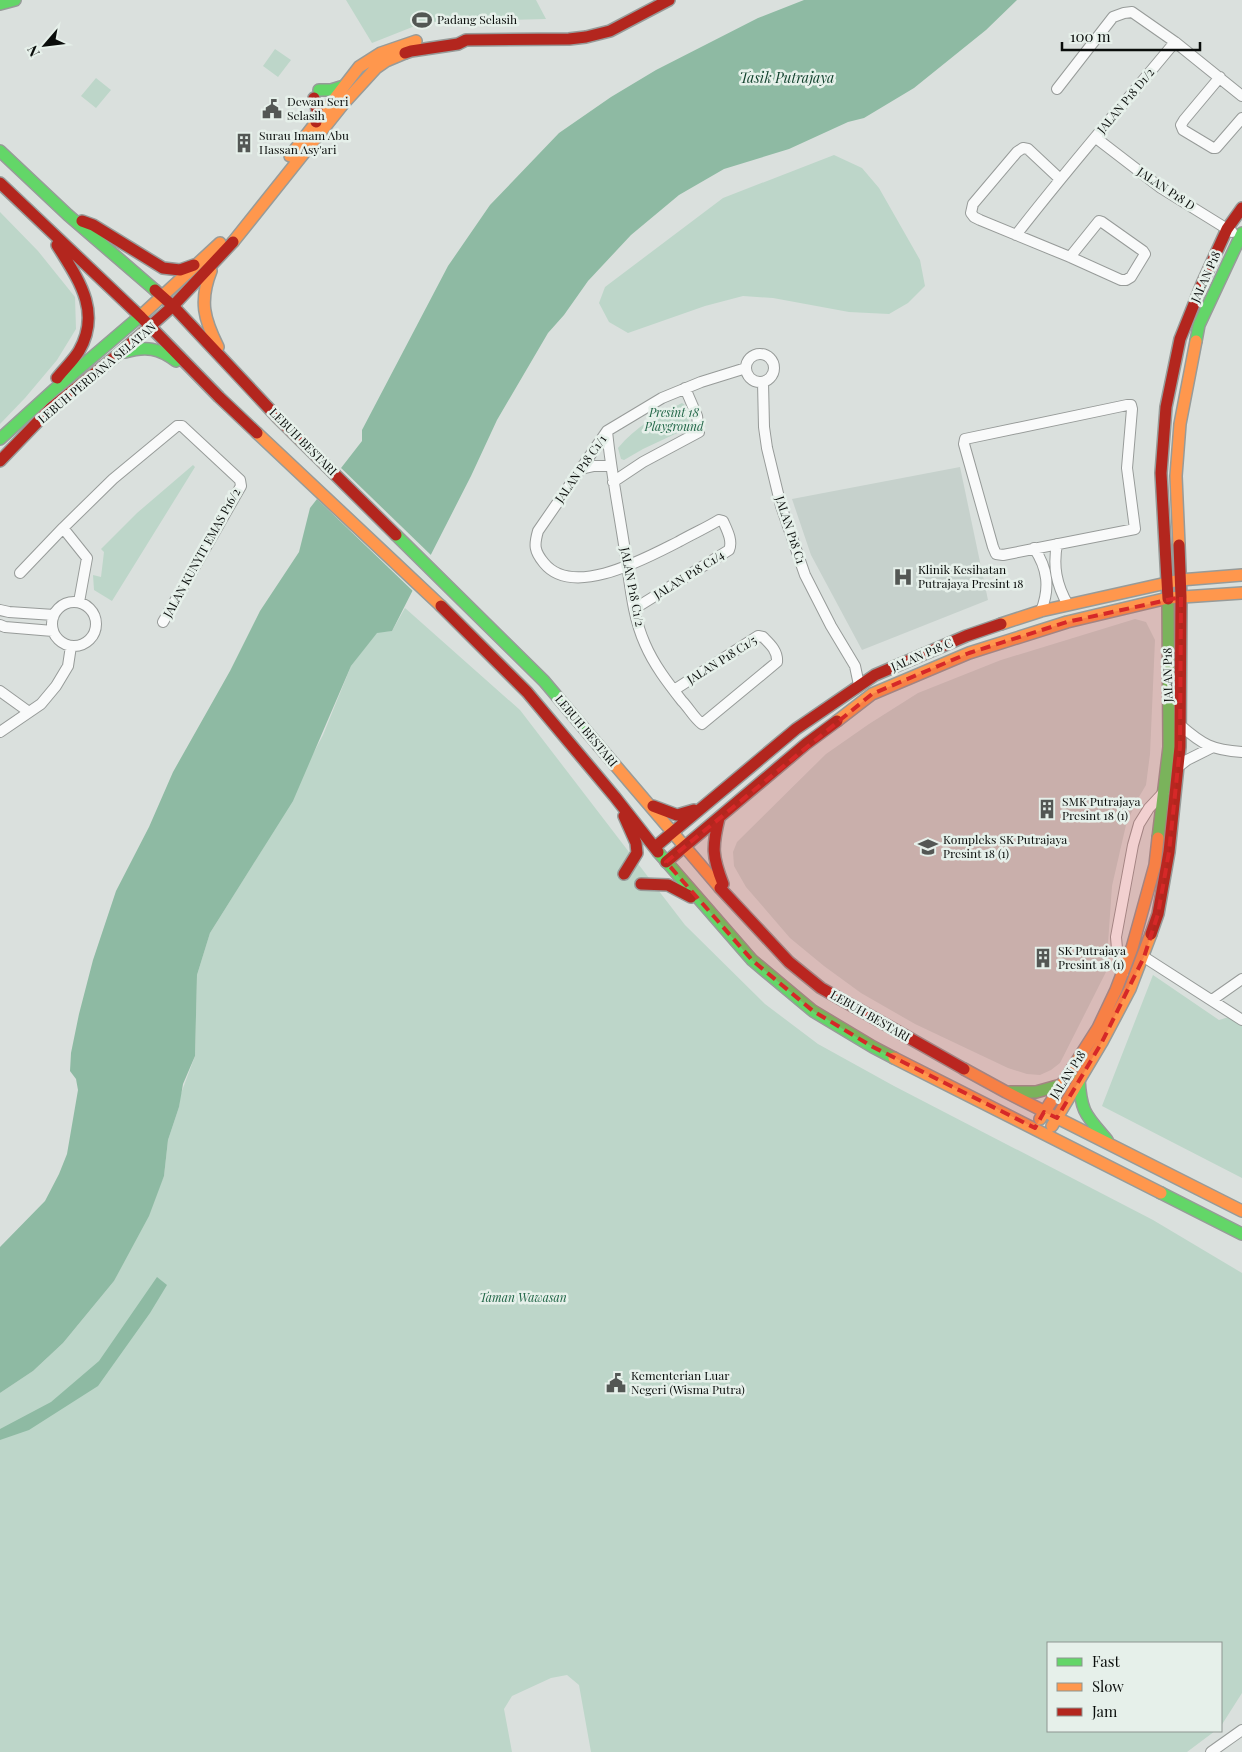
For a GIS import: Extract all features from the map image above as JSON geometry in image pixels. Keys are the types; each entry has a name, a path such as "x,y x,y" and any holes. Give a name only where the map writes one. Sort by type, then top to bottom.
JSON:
{"main road":[{"path":"0,4 15,0"},
{"path":"334,107 344,86 360,67 369,60 393,48 433,37 456,36 466,40 569,39 586,37 610,31 669,0"},
{"path":"334,107 386,61 410,51 458,44 466,40"},
{"path":"316,122 318,110 317,94 344,86"},
{"name":"LEBUH PERDANA SELATAN","path":"0,438 38,402 141,318 200,263 238,223 316,122 334,107"},
{"name":"LEBUH PERDANA SELATAN","path":"0,461 51,408 151,328 214,263 245,228 334,107"},
{"name":"LEBUH BESTARI","path":"0,151 68,215 173,306 290,430 544,682 727,896 789,962 821,988 1006,1092 1242,1211"},
{"name":"LEBUH BESTARI","path":"0,183 141,318 219,397 474,638 527,692 615,797 666,862 752,960 813,1011 873,1046 1242,1234"},
{"name":"JALAN P18","path":"1035,1128 1098,1028 1132,948 1155,865 1169,747 1168,598 1161,473 1166,407 1180,339 1227,229 1242,208"},
{"path":"68,215 93,225 163,268 180,270 200,263"},
{"path":"38,402 79,351 87,334 90,314 86,297 48,230"},
{"name":"JALAN P18","path":"1047,1134 1102,1042 1130,989 1144,956 1158,914 1169,852 1178,767 1180,725 1181,597 1176,476 1180,424 1199,325 1241,235"},
{"path":"214,263 205,283 202,298 204,316 210,332 228,365"},
{"path":"120,353 148,346 166,352 219,397"},
{"name":"JALAN P18 C","path":"654,847 796,729 876,675 966,636 1041,611 1180,580 1242,575"},
{"name":"JALAN P18 C","path":"666,862 806,744 872,694 969,653 1067,622 1168,598 1242,593"},
{"path":"615,797 636,843 637,853 624,874"},
{"path":"645,800 657,808 677,815 701,808"},
{"path":"719,818 712,852 727,896"},
{"path":"641,884 668,885 703,904"},
{"path":"1079,1079 1080,1101 1085,1114 1111,1144"},
{"path":"1006,1092 1033,1093 1061,1085"}],"street":[{"path":"1057,88 1114,18 1118,14 1132,12 1175,42 1242,96"},
{"name":"JALAN P18 D1/2","path":"1016,235 1060,179 1175,42"},
{"path":"1220,77 1184,120 1181,125 1183,130 1216,148 1242,118"},
{"name":"JALAN P18 D","path":"1096,138 1161,188 1227,229 1241,235"},
{"path":"1060,179 1028,149 1023,148 1017,152 973,204 971,212 974,217 1121,280 1126,280 1135,271 1146,254 1099,221 1070,257"},
{"path":"761,354 769,357 774,365 773,374 763,382 753,380 746,368 748,360 754,355 761,354"},
{"name":"JALAN P18 C1/1","path":"627,566 590,576 568,576 555,573 548,568 537,552 534,543 538,531 607,431 662,398 685,388 746,368"},
{"name":"JALAN P18 C1","path":"763,382 764,427 767,448 781,506 805,575 830,626 855,666 859,685"},
{"path":"612,482 643,462 699,432 697,416 685,388"},
{"path":"1131,405 1127,468 1135,529 1057,544 999,556 994,550 964,444 965,438 1131,405"},
{"name":"JALAN KUNYIT EMAS P16/2","path":"20,573 113,479 177,426 182,426 240,480 241,486 163,622"},
{"name":"JALAN P18 C1/2","path":"607,431 612,482 634,609 645,644 661,673 702,724"},
{"path":"581,469 594,466 611,466"},
{"name":"JALAN P18 C1/4","path":"627,566 649,557 719,520 723,521 728,532 731,546 729,550 634,609"},
{"path":"63,528 87,558 79,602"},
{"path":"1057,544 1055,556 1056,575 1068,605"},
{"path":"1034,548 1045,568 1047,579 1047,590 1041,611"},
{"path":"79,602 86,605 95,616 96,632 86,643 79,646 71,646 60,641 53,631 54,614 64,604 79,602"},
{"path":"0,610 54,614"},
{"path":"0,625 53,631"},
{"name":"JALAN P18 C1/5","path":"674,690 758,636 763,636 769,643 775,651 777,662 702,724"},
{"path":"0,732 41,704 56,686 68,666 71,646"},
{"path":"855,666 876,675"},
{"path":"0,691 30,712"},
{"path":"1180,725 1211,748 1242,752"},
{"path":"1178,767 1187,760 1211,748"},
{"path":"1123,973 1116,937 1133,845 1140,824 1149,808 1164,792"},
{"path":"1144,956 1242,1020"},
{"path":"1212,1000 1242,979"},
{"path":"1211,1752 1242,1730"}],"highlighted area":[{"path":"1181,597 1180,747 1169,852 1158,914 1144,957 1102,1042 1057,1118 1044,1112 1035,1128 873,1047 813,1011 752,960 666,862 872,694 969,653 1067,622"}],"shaded area":[{"name":"Klinik Kesihatan Putrajaya Presint 18","path":"960,467 988,600 862,650 811,555 792,499"},
{"name":"Kompleks SK Putrajaya Presint 18 (1)","path":"1135,619 1146,622 1155,640 1150,754 1146,785 1126,825 1112,886 1106,972 1060,1063 1051,1070 1040,1075 1027,1074 1008,1068 915,1024 861,993 790,938 746,887 734,866 733,852 737,842 826,754 869,724 918,693 1001,660"}],"green space":[{"name":"Padang Selasih","path":"346,0 536,0 546,19 425,22 372,43"},
{"path":"275,49 291,60 278,77 263,66"},
{"path":"96,78 111,90 96,108 81,96"},
{"path":"834,155 862,168 879,188 920,260 925,286 908,303 889,314 849,312 773,298 743,296 705,306 628,333 609,322 599,303 605,287 723,198"},
{"path":"0,212 38,251 75,297 76,329 57,360 0,424"},
{"name":"Presint 18 Playground","path":"682,403 686,406 690,427 624,460 621,459 618,448 632,433"},
{"path":"193,465 195,467 112,601 94,590 93,575 101,577 104,552 101,549 137,513"},
{"name":"Taman Wawasan","path":"405,608 520,710 685,925 765,1004 818,1044 894,1086 1153,1220 1242,1273 1242,1693 1222,1724 1222,1642 1047,1642 1047,1732 1214,1732 1187,1752 591,1752 579,1685 567,1675 551,1678 512,1696 504,1709 512,1752 0,1752 0,1393 33,1371 63,1343 114,1281 164,1176 168,1140 179,1107 180,1096 195,1056 197,975 210,933 262,850 323,735 351,666 377,632 392,631"},
{"path":"1153,975 1219,1020 1242,1013 1242,1178 1102,1106"}],"water":[{"name":"Tasik Putrajaya","path":"804,0 1017,0 986,30 914,88 864,118 848,122 789,149 724,169 679,195 631,235 588,281 564,315 548,333 497,420 471,476 392,631 377,633 351,666 293,801 210,933 197,975 195,1056 183,1084 179,1107 168,1140 164,1176 149,1216 114,1281 63,1343 33,1371 0,1393 0,1247 45,1201 67,1154 78,1090 76,1079 70,1071 71,1053 93,960 116,891 149,827 173,772 230,671 260,611 299,552 310,508 362,441 362,430 448,266 490,205 559,133 611,97 656,70 758,18"},
{"path":"157,1277 167,1285 150,1313 98,1386 29,1430 0,1440 0,1429 51,1402 99,1361"}],"pier":[{"path":"339,466 433,557 415,593 315,497"}],"traffic: fast":[{"path":"0,4 15,0"},
{"path":"319,90 331,90 344,86"},
{"path":"0,151 68,215 155,290"},
{"path":"1196,341 1199,325 1242,233"},
{"path":"0,439 145,312"},
{"path":"125,352 152,349 164,353 176,361"},
{"path":"396,535 544,681 598,745"},
{"path":"1158,838 1169,747 1168,599"},
{"path":"658,852 752,960 813,1011 894,1058"},
{"path":"1079,1079 1083,1107 1094,1125 1107,1140"},
{"path":"1010,1092 1036,1092 1061,1085"},
{"path":"1161,1193 1242,1234"}],"traffic: slow":[{"path":"290,156 359,67 381,53 416,41"},
{"path":"233,242 344,103 376,68 386,61 405,53"},
{"path":"145,312 220,243"},
{"path":"211,271 204,301 206,319 218,347"},
{"path":"1179,545 1176,476 1180,424 1196,341"},
{"path":"257,433 441,606"},
{"path":"1001,624 1041,611 1180,580 1242,575"},
{"path":"837,721 872,694 969,653 1067,622 1168,598 1242,593"},
{"path":"598,745 720,888"},
{"path":"1040,1119 1098,1028 1116,990 1132,948 1155,865 1158,838"},
{"path":"1052,1126 1102,1042 1130,989 1151,934"},
{"path":"894,1058 1161,1193"},
{"path":"964,1069 1242,1211"}],"traffic: jam":[{"path":"405,53 458,44 466,40 569,39 586,37 610,31 669,0"},
{"path":"314,98 317,110 316,122"},
{"path":"0,183 141,317 257,433"},
{"path":"1168,599 1161,473 1166,407 1180,339 1227,229 1242,208"},
{"path":"82,221 93,225 163,268 180,270 194,265"},
{"path":"0,461 51,408 120,353 173,306 233,242"},
{"path":"57,245 73,270 88,309 86,336 79,351 57,378"},
{"path":"155,290 173,306 277,417 396,535"},
{"path":"1151,934 1158,914 1169,852 1180,747 1181,597 1179,545"},
{"path":"441,606 527,692 615,797 658,852"},
{"path":"655,847 796,729 875,675 966,636 1001,624"},
{"path":"666,862 806,744 837,721"},
{"path":"653,806 677,815 694,810"},
{"path":"624,816 636,843 637,853 624,874"},
{"path":"719,818 714,851 723,884"},
{"path":"641,884 668,885 691,897"},
{"path":"720,888 789,962 821,988 964,1069"}],"place":[{"name":"Padang Selasih","path":"422,20"},
{"name":"Dewan Seri Selasih","path":"272,109"},
{"name":"Surau Imam Abu Hassan Asy'ari","path":"244,143"},
{"name":"Klinik Kesihatan Putrajaya Presint 18","path":"903,577"},
{"name":"SMK Putrajaya Presint 18 (1)","path":"1047,809"},
{"name":"Kompleks SK Putrajaya Presint 18 (1)","path":"928,847"},
{"name":"SK Putrajaya Presint 18 (1)","path":"1043,958"},
{"name":"Kementerian Luar Negeri (Wisma Putra)","path":"616,1383"}]}
